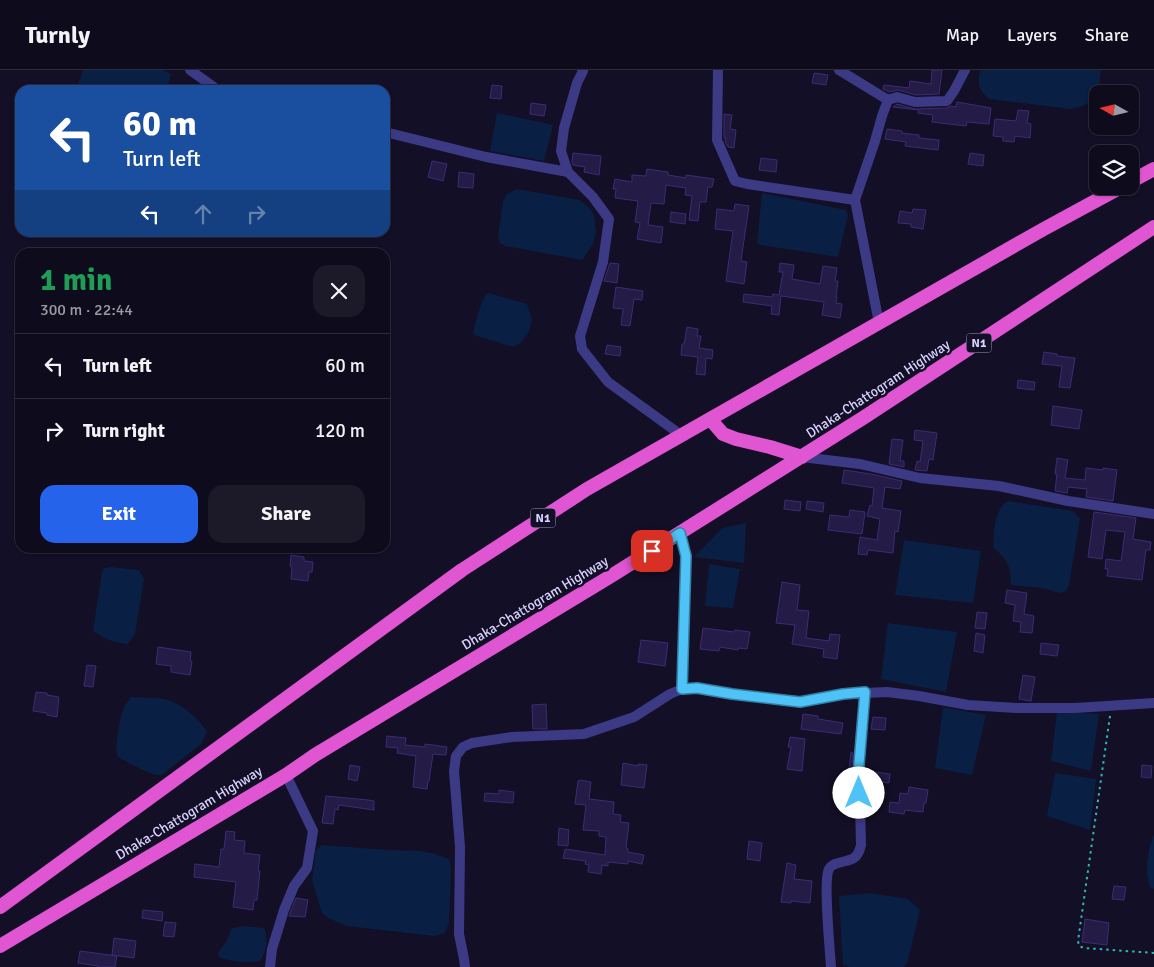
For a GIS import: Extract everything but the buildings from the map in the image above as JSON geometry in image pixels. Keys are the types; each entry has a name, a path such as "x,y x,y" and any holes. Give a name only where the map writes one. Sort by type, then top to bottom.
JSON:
{"highway":[{"path":"1139,177 1154,169"},
{"name":"Dhaka-Chattogram Highway","path":"0,907 462,570 587,489 1107,195"},
{"name":"Dhaka-Chattogram Highway","path":"0,946 286,775 603,581 872,413 1154,227"},
{"path":"710,419 723,434 802,456"}],"street":[{"path":"190,70 211,85"},
{"path":"582,70 564,128 561,151 568,172 593,197 609,219 603,262 580,336 582,349 608,382 681,435"},
{"path":"718,70 717,140 735,181 854,200"},
{"path":"839,70 888,100 897,97 915,102 947,101 965,70"},
{"path":"879,323 854,200 888,100"},
{"path":"390,133 486,157 568,172"},
{"path":"802,456 860,464 920,478 998,486 1068,501 1154,514"},
{"path":"680,533 686,556 682,689"},
{"path":"464,967 459,934 460,847 454,771 456,756 463,747 472,743 512,737 584,734 634,717 670,694 682,689 697,688 800,702 843,694 887,692 968,705 1016,708 1075,708 1154,703"},
{"path":"831,967 827,878 828,870 831,866 854,859 858,854 861,844 859,764 865,692"},
{"path":"270,967 272,949 284,910 294,886 308,868 313,831 286,775"}],"path":[{"path":"1111,706 1078,941 1079,946 1084,948 1154,953"}],"water":[{"path":"83,70 163,70 171,74 168,85 78,85"},
{"path":"980,70 1101,70 1099,85 1089,85 1089,102 1071,109 989,99 979,86"},
{"path":"497,113 553,125 544,161 490,151"},
{"path":"517,189 580,200 589,208 594,215 596,231 593,244 582,260 505,246 500,243 498,237 503,201 507,194"},
{"path":"762,193 846,210 848,215 838,257 757,243"},
{"path":"488,293 527,304 532,320 529,331 521,343 509,346 474,335 473,332 479,311"},
{"path":"1008,501 1073,511 1080,519 1069,585 1066,591 1060,593 1043,588 1011,585 1007,563 993,547 997,515"},
{"path":"746,523 744,563 694,557 722,528"},
{"path":"904,540 981,551 973,603 895,595"},
{"path":"709,564 740,569 733,608 705,606"},
{"path":"104,568 139,570 144,579 135,634 128,644 110,640 93,631 102,572"},
{"path":"888,623 957,632 946,692 881,679"},
{"path":"132,697 160,698 177,704 194,716 207,732 201,744 162,775 146,772 118,757 116,751 120,721 124,707"},
{"path":"943,707 986,715 972,775 935,768"},
{"path":"1057,712 1099,714 1091,771 1051,761"},
{"path":"1055,773 1096,779 1090,830 1047,816"},
{"path":"1154,834 1154,889 1150,887 1148,881 1147,867"},
{"path":"322,845 420,851 449,859 451,867 449,922 445,933 434,936 347,926 328,918 322,913 312,881 316,850"},
{"path":"870,893 908,899 920,910 907,964 903,967 850,967 843,965 839,896"},
{"path":"242,926 264,928 266,932 266,945 260,961 239,962 219,957 218,953 226,942 232,928"}],"route":[{"path":"652,551 680,533 686,556 682,689 697,688 800,702 865,692 859,764 859,793"}]}
